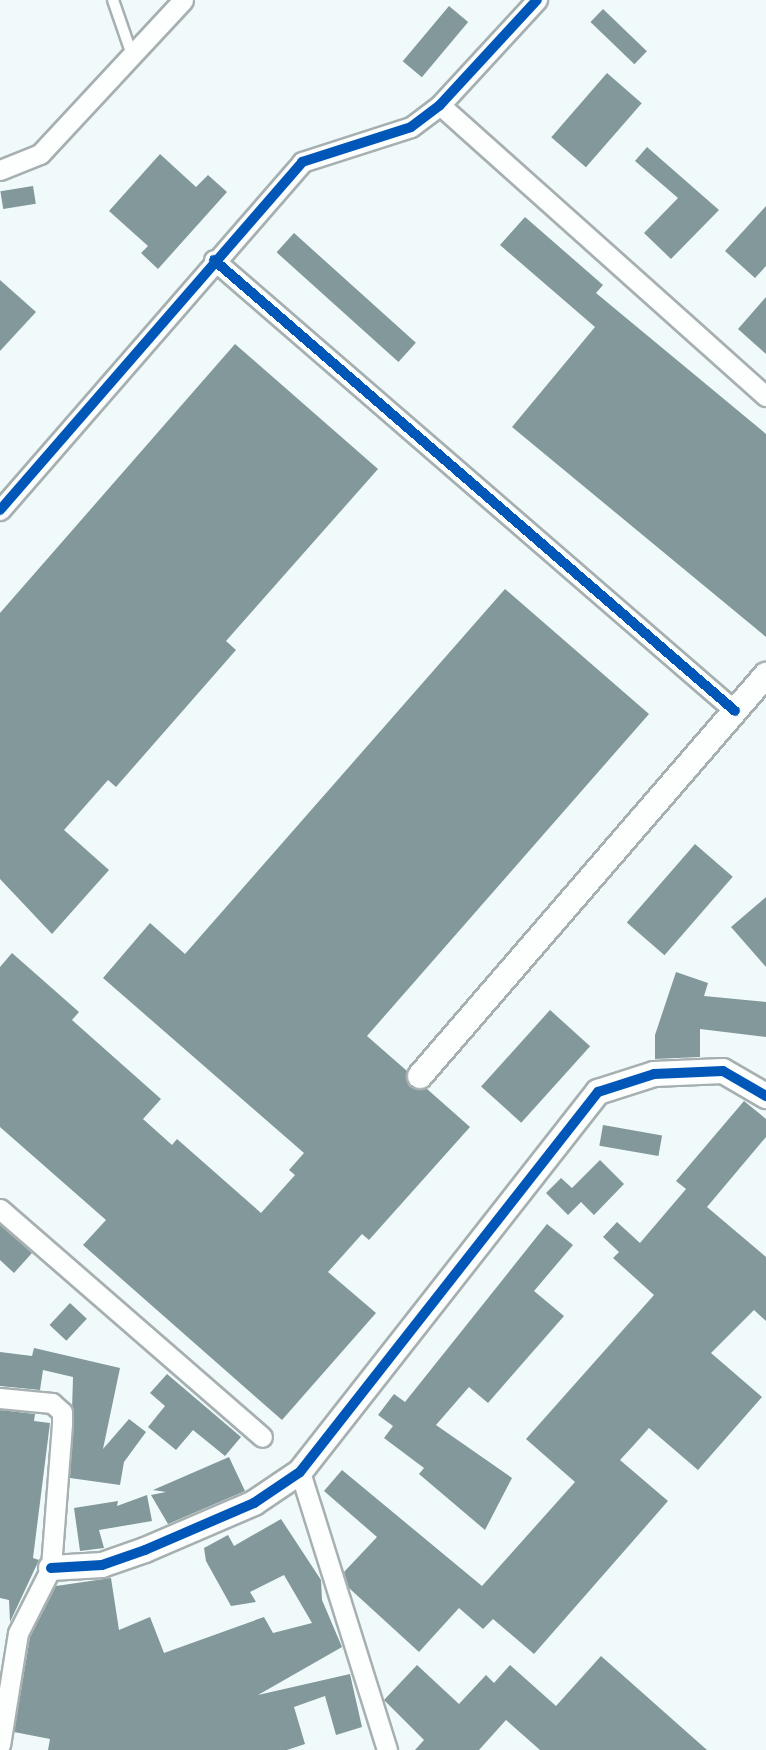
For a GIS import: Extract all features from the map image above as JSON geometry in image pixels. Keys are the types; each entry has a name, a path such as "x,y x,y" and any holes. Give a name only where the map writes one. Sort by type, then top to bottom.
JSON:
{"street":[{"path":"0,170 40,154 133,59 183,0"},
{"path":"0,510 214,260 302,162 411,127 440,106 537,0"},
{"path":"440,106 766,396"},
{"path":"214,260 735,711"},
{"path":"420,1076 766,675"},
{"path":"51,1568 102,1565 145,1550 254,1503 300,1472 598,1092 654,1074 723,1071 766,1097"},
{"path":"0,1209 262,1437"},
{"path":"0,1398 52,1403 62,1412 51,1568 18,1633 0,1745"},
{"path":"300,1472 387,1750"}],"lane":[{"path":"113,0 133,59"}],"building":[{"path":"449,6 468,22 422,77 403,61"},
{"path":"603,9 647,51 634,64 590,22"},
{"path":"607,73 642,103 586,167 551,137"},
{"path":"647,147 719,210 671,259 644,233 678,198 635,161"},
{"path":"160,154 196,187 208,175 227,192 158,269 141,253 148,246 109,211"},
{"path":"33,186 36,204 3,209 0,191"},
{"path":"766,206 766,266 755,278 725,251"},
{"path":"525,217 603,285 596,293 766,434 766,637 512,427 595,327 500,245"},
{"path":"294,233 416,343 398,362 277,252"},
{"path":"0,280 36,312 0,351"},
{"path":"766,297 766,354 738,329"},
{"path":"235,344 378,469 226,641 236,650 116,787 108,780 64,830 109,870 52,934 0,879 0,613"},
{"path":"505,589 649,714 367,1036 407,1071 410,1087 427,1089 470,1127 369,1240 362,1234 328,1272 376,1313 282,1420 83,1245 106,1220 0,1127 0,967 12,953 79,1012 72,1020 161,1099 143,1119 172,1145 177,1139 261,1213 295,1175 289,1170 304,1153 103,978 150,923 185,954"},
{"path":"695,844 733,877 665,955 627,922"},
{"path":"766,897 766,967 731,927"},
{"path":"676,972 708,983 704,996 766,1002 766,1037 700,1029 700,1057 655,1059 655,1035"},
{"path":"550,1010 590,1046 521,1123 481,1087"},
{"path":"744,1101 766,1119 766,1137 707,1207 766,1257 766,1321 754,1310 711,1353 762,1397 698,1470 649,1428 620,1460 668,1501 534,1654 493,1619 483,1629 459,1608 419,1652 349,1588 344,1572 377,1537 324,1491 342,1470 482,1586 575,1482 526,1439 654,1295 613,1258 619,1252 603,1237 617,1222 640,1243 686,1189 676,1181"},
{"path":"603,1125 662,1135 658,1156 599,1146"},
{"path":"600,1160 624,1184 594,1215 581,1202 568,1215 546,1193 561,1178 572,1188"},
{"path":"547,1224 573,1245 534,1291 564,1316 488,1403 469,1387 436,1425 512,1478 485,1530 419,1474 424,1468 384,1438 393,1426 378,1415 394,1394 405,1402"},
{"path":"0,1225 32,1253 14,1273 0,1260"},
{"path":"70,1303 87,1319 66,1341 50,1325"},
{"path":"34,1348 120,1368 103,1449 129,1419 146,1432 124,1462 120,1485 70,1478 73,1377 43,1370 40,1390 0,1386 0,1352 32,1356"},
{"path":"167,1374 241,1437 225,1456 193,1430 176,1450 148,1427 165,1406 150,1393"},
{"path":"0,1410 35,1414 34,1421 50,1423 33,1558 39,1560 10,1622 9,1600 0,1598"},
{"path":"229,1457 245,1491 168,1524 151,1495 166,1492 153,1490"},
{"path":"147,1495 152,1521 99,1530 104,1548 80,1551 74,1508 118,1501 117,1506"},
{"path":"281,1519 321,1580 322,1600 342,1647 258,1695 350,1674 362,1727 336,1735 325,1696 294,1707 305,1744 287,1750 48,1750 50,1739 14,1732 30,1637 56,1586 111,1578 119,1630 150,1617 164,1653 264,1617 273,1633 312,1623 284,1575 250,1592 256,1602 231,1606 206,1561 204,1548 228,1535 234,1546"},
{"path":"601,1656 707,1750 540,1750 506,1720 479,1750 415,1750 424,1740 384,1700 417,1665 459,1704 486,1675 494,1683 510,1665 556,1706"}],"cycle path":[{"path":"0,510 302,162 411,127 440,105 537,0"},
{"path":"214,260 735,711"},
{"path":"51,1568 102,1565 145,1550 254,1503 300,1472 598,1092 654,1074 723,1071 766,1096"}]}
